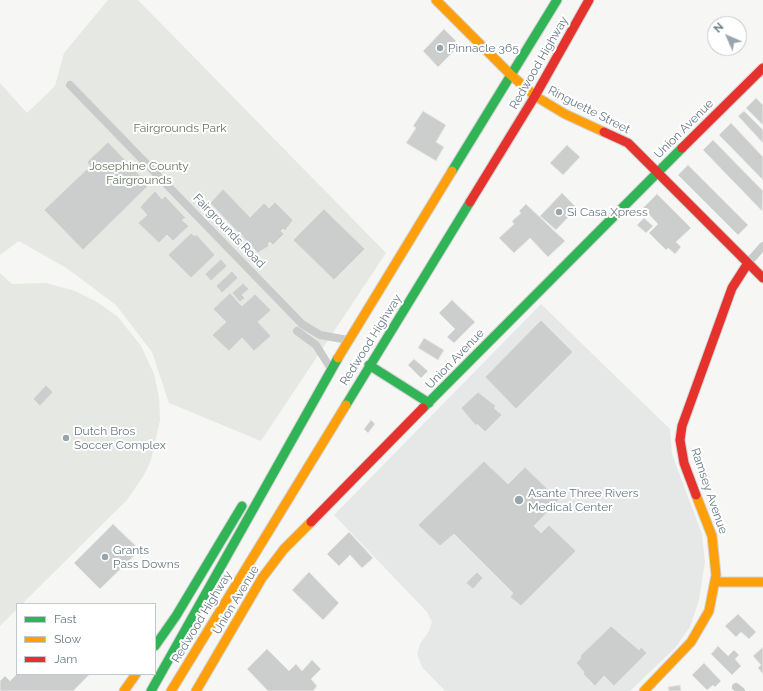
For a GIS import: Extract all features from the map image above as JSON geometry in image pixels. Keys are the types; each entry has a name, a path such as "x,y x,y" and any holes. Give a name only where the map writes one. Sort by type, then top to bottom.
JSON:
{"main road":[{"name":"Ringuette Street","path":"436,0 511,75 535,96 565,114 628,143 763,278"},
{"name":"Redwood Highway","path":"151,691 297,426 348,340 557,0"},
{"name":"Redwood Highway","path":"171,691 369,365 535,96 589,0"},
{"name":"Union Avenue","path":"196,691 262,578 284,549 570,259 763,68"},
{"name":"Ramsey Avenue","path":"644,691 683,651 697,634 709,611 716,582 716,559 712,536 684,463 680,440 682,426 732,288 748,263"},
{"path":"369,365 429,403"},
{"path":"259,480 271,460 297,426"},
{"path":"156,645 176,616 247,499"},
{"path":"716,582 763,582"},
{"path":"124,691 135,675"}],"street":[{"name":"Fairgrounds Road","path":"70,85 302,324 320,336 348,340"},
{"name":"Ramsey Avenue","path":"748,263 763,246"},
{"path":"297,331 316,345 331,369"}],"shaded area":[{"name":"Asante Three Rivers Medical Center","path":"541,304 670,429 672,454 702,534 705,562 699,600 690,627 675,648 630,691 445,691 422,667 417,654 420,644 429,631 432,622 427,612 334,515"}],"green space":[{"name":"Josephine County Fairgrounds","path":"108,0 138,0 386,253 261,441 169,403 152,352 116,305 68,269 19,241 0,255 0,83 27,113 55,86 64,53"},
{"name":"Dutch Bros Soccer Complex","path":"0,273 12,284 46,283 75,291 97,302 118,317 141,346 154,374 159,397 160,420 151,460 144,475 127,500 23,603 16,603 16,610 0,626"}],"building":[{"name":"Pinnacle 365","path":"444,29 456,41 451,46 455,50 438,67 423,51"},
{"path":"756,98 763,105 763,125 746,108"},
{"path":"423,111 446,125 436,142 444,147 436,161 406,143 416,128 413,126"},
{"path":"744,111 763,130 763,143 738,116"},
{"path":"731,123 763,157 763,180 719,135"},
{"path":"713,140 763,191 762,211 703,150"},
{"path":"108,142 149,185 83,250 44,210 90,166 87,162"},
{"path":"567,145 580,157 563,175 550,163"},
{"path":"688,165 748,225 738,235 678,175"},
{"path":"223,189 250,217 264,203 269,208 275,202 293,220 285,231 283,229 281,231 284,234 273,245 270,242 268,244 269,246 258,253 210,203"},
{"path":"155,191 162,199 165,196 186,218 182,220 189,226 173,241 167,235 159,243 138,223 147,215 140,207"},
{"name":"Si Casa Xpress","path":"562,193 577,208 556,230 540,216"},
{"path":"657,194 691,228 676,242 681,247 675,254 668,248 666,250 649,233 658,224 643,208"},
{"path":"526,204 565,241 548,257 530,238 514,253 499,238 514,224 512,221 521,213 519,211"},
{"path":"324,209 365,249 334,280 293,240"},
{"path":"644,218 653,226 646,233 637,225"},
{"path":"191,233 195,236 196,234 215,255 191,278 168,255"},
{"path":"221,259 227,266 211,281 205,274"},
{"path":"232,271 238,278 222,293 216,286"},
{"path":"243,283 249,289 242,295 245,298 240,302 232,293"},
{"path":"230,293 242,306 255,294 271,310 258,322 271,336 254,351 242,338 229,351 212,335 226,322 213,309"},
{"path":"452,300 475,322 454,343 447,337 455,329 439,313"},
{"path":"541,320 573,352 516,409 485,377"},
{"path":"424,338 444,350 438,360 418,348"},
{"path":"414,359 428,371 421,378 408,365"},
{"path":"46,385 53,392 40,406 33,399"},
{"path":"478,392 496,406 494,408 502,415 485,432 477,424 476,426 461,408"},
{"path":"371,420 375,424 368,433 364,429"},
{"path":"484,461 508,484 525,467 559,500 534,526 541,533 549,525 576,551 521,606 510,597 513,593 454,534 440,546 418,525"},
{"path":"113,524 140,550 100,589 74,563"},
{"path":"349,532 373,558 362,568 350,555 339,566 327,554"},
{"path":"309,572 339,603 323,620 292,590"},
{"path":"477,572 483,578 473,589 466,583"},
{"path":"738,614 756,632 749,639 741,632 736,637 725,626"},
{"path":"611,626 639,650 641,647 647,653 614,686 604,676 595,686 583,674 584,672 576,663 581,658 580,656"},
{"path":"718,646 728,656 734,650 739,655 735,659 741,666 732,675 711,654"},
{"path":"763,647 763,674 758,668 761,665 753,656"},
{"path":"267,649 289,671 296,664 302,671 312,660 321,669 311,679 317,686 313,691 268,691 247,669"},
{"path":"704,663 721,681 715,687 713,685 707,690 692,675"},
{"path":"16,675 89,675 73,691 0,691 0,681 5,676 10,681"},
{"path":"680,685 681,691 669,691 668,687"}],"traffic: fast":[{"path":"452,171 557,0"},
{"path":"423,408 682,148"},
{"path":"346,405 470,202"},
{"path":"151,691 338,358"},
{"path":"369,365 429,403"},
{"path":"156,645 176,616 242,506"}],"traffic: slow":[{"path":"436,0 511,75 535,96 565,114 604,132"},
{"path":"338,358 452,171"},
{"path":"171,691 346,405"},
{"path":"644,691 691,642 709,611 716,575 712,536 696,495"},
{"path":"196,691 262,578 284,549 311,522"},
{"path":"716,582 763,582"},
{"path":"124,691 135,675"}],"traffic: jam":[{"path":"470,202 535,96 589,0"},
{"path":"682,148 763,68"},
{"path":"604,132 628,143 763,278"},
{"path":"696,495 684,463 680,440 682,426 732,288 748,263"},
{"path":"311,522 423,408"}],"place":[{"name":"Pinnacle 365","path":"440,48"},
{"name":"Si Casa Xpress","path":"559,212"},
{"name":"Dutch Bros Soccer Complex","path":"66,438"},
{"name":"Asante Three Rivers Medical Center","path":"519,500"},
{"name":"Grants Pass Downs","path":"105,557"}],"park label":[{"name":"Fairgrounds Park","path":"180,128"}]}
